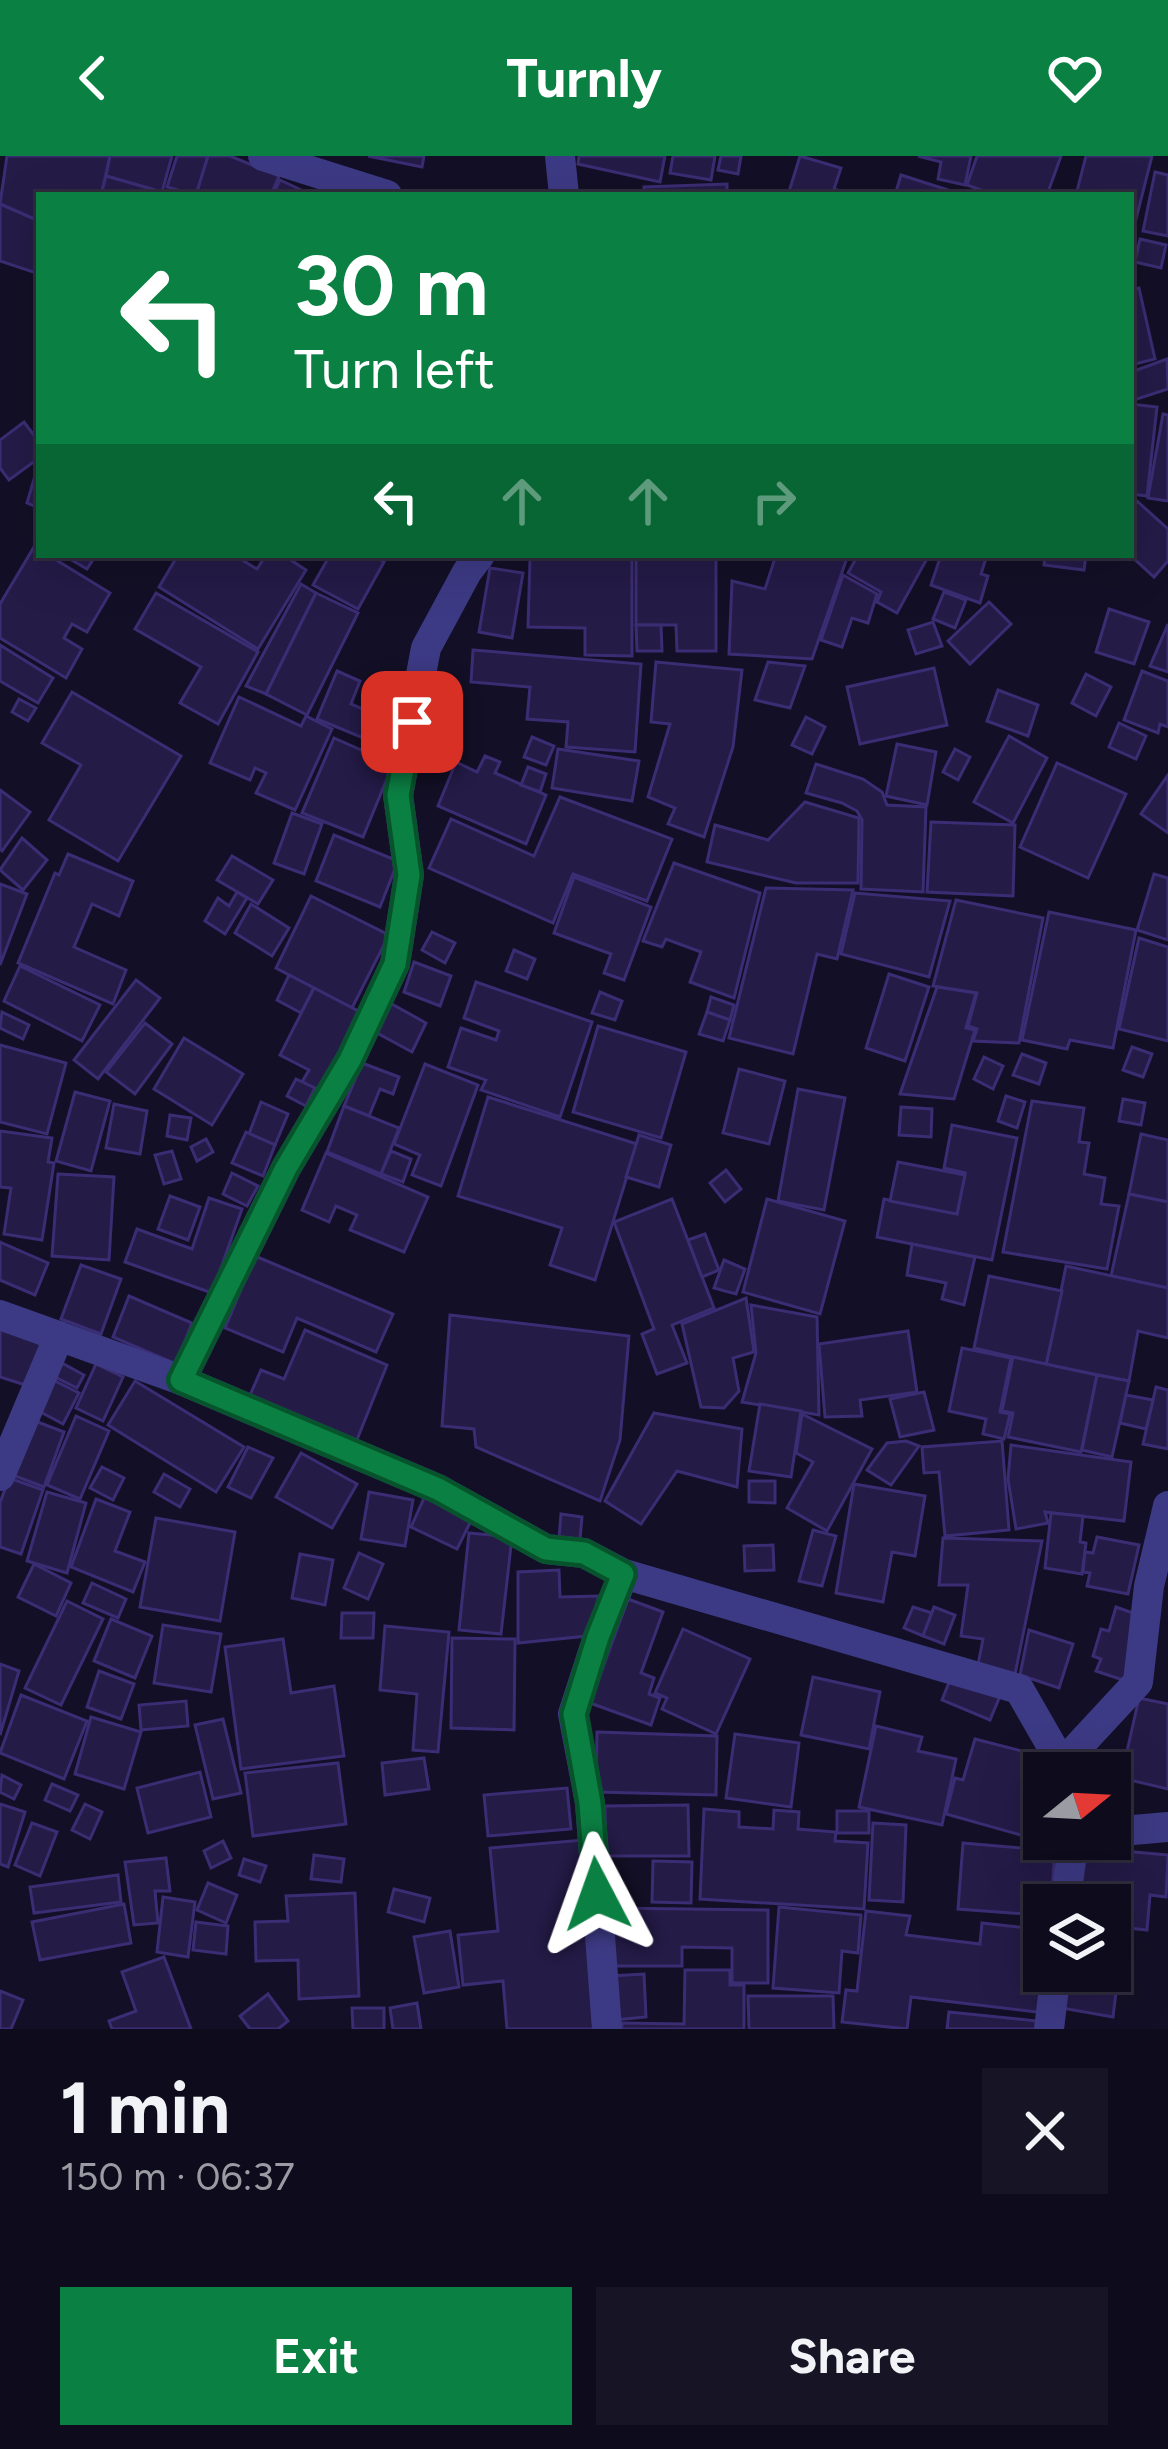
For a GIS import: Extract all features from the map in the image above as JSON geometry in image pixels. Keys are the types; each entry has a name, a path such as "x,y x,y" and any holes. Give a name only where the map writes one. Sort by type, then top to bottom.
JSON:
{"street":[{"path":"263,156 377,192"},
{"path":"560,156 564,192"},
{"path":"181,1380 286,1168 350,1060 395,964 409,875 398,795 426,648 478,558"},
{"path":"0,1315 181,1380 438,1489 546,1549 584,1553 623,1574 1018,1689 1054,1752"},
{"path":"0,1475 59,1336"},
{"path":"1077,1752 1138,1682 1149,1586 1168,1506"},
{"path":"608,2029 590,1803 574,1714 623,1574"},
{"path":"1131,1830 1168,1827"},
{"path":"1049,2029 1053,1992"}],"building":[{"path":"7,156 110,156 102,192 36,192 36,220 0,204"},
{"path":"110,156 172,156 162,192 106,176"},
{"path":"177,156 208,156 197,192 167,187"},
{"path":"208,156 230,156 279,176 272,192 197,192"},
{"path":"368,156 424,156 422,167"},
{"path":"579,156 665,156 660,182 578,164"},
{"path":"673,156 715,156 711,180 670,173"},
{"path":"721,156 741,156 738,174 718,170"},
{"path":"800,156 841,168 834,189 843,192 789,192"},
{"path":"918,156 971,156 965,185 938,179 941,162"},
{"path":"977,156 1061,156 1048,192 987,192 967,185"},
{"path":"1086,156 1152,156 1134,227 1134,192 1077,192"},
{"path":"1155,172 1168,175 1168,236 1143,231"},
{"path":"901,175 951,191 950,192 896,192"},
{"path":"106,176 162,192 102,192"},
{"path":"280,180 306,192 274,192"},
{"path":"727,184 727,192 644,192 644,187"},
{"path":"0,204 36,220 36,273 0,261"},
{"path":"1140,239 1166,245 1161,268 1135,262"},
{"path":"1139,288 1155,359 1134,364 1134,289"},
{"path":"1167,359 1168,389 1134,400 1134,371"},
{"path":"1134,404 1157,407 1147,496 1134,494"},
{"path":"1163,414 1168,415 1168,501 1148,498"},
{"path":"24,422 36,438 36,460 9,480 0,468 0,440"},
{"path":"34,479 36,507 27,503"},
{"path":"1137,501 1168,529 1168,561 1154,577 1133,558"},
{"path":"34,547 36,558 53,558 110,593 87,632 72,624 64,638 82,649 66,678 0,638 0,604"},
{"path":"68,558 94,558 87,569"},
{"path":"176,558 239,558 257,569 264,558 288,558 306,570 258,649 159,587"},
{"path":"328,558 384,562 358,609 313,585"},
{"path":"530,558 632,559 632,656 585,655 585,628 528,627"},
{"path":"636,558 716,558 716,651 677,651 676,625 636,625"},
{"path":"775,558 847,558 812,659 729,654 732,581 765,589"},
{"path":"856,558 927,558 897,613 877,602 881,592 848,573"},
{"path":"940,558 986,558 981,574 988,576 980,603 931,585"},
{"path":"1045,558 1086,558 1084,570 1044,565"},
{"path":"490,568 523,573 512,638 479,632"},
{"path":"843,575 877,594 868,623 852,618 842,647 821,640"},
{"path":"301,584 316,593 266,694 246,686"},
{"path":"944,592 966,600 955,628 933,619"},
{"path":"156,593 258,652 218,724 180,703 201,667 135,629"},
{"path":"316,593 358,613 307,715 266,694"},
{"path":"989,602 1011,624 970,664 948,641"},
{"path":"1109,609 1149,622 1134,664 1096,652"},
{"path":"933,622 942,646 916,654 908,630"},
{"path":"1168,624 1168,672 1150,666"},
{"path":"636,625 661,625 662,651 637,651"},
{"path":"0,645 53,678 38,703 0,681"},
{"path":"473,650 641,664 635,752 566,747 568,722 527,719 530,687 471,682"},
{"path":"656,662 742,670 733,747 704,837 668,824 675,808 648,797 670,724 651,722"},
{"path":"768,662 805,666 790,708 755,700"},
{"path":"934,668 947,725 860,744 847,687"},
{"path":"337,671 360,681 351,704 404,727 395,751 317,719"},
{"path":"1142,671 1168,681 1168,727 1160,724 1158,733 1124,720"},
{"path":"1086,674 1111,687 1096,716 1072,703"},
{"path":"998,690 1038,705 1028,736 987,721"},
{"path":"72,692 181,756 118,861 49,820 81,765 42,743"},
{"path":"239,697 301,726 306,716 332,729 295,810 256,793 266,773 255,768 250,780 210,763"},
{"path":"19,699 36,708 28,721 12,712"},
{"path":"806,717 825,727 812,754 792,745"},
{"path":"1119,723 1146,736 1136,759 1109,747"},
{"path":"1009,736 1047,758 1013,823 974,802"},
{"path":"532,737 554,746 546,765 524,757"},
{"path":"334,738 393,764 363,837 302,813"},
{"path":"897,744 936,752 927,805 886,796"},
{"path":"558,749 639,761 632,801 552,788"},
{"path":"955,749 970,757 958,780 943,772"},
{"path":"485,756 500,762 495,773 546,795 526,844 438,806 456,762 477,772"},
{"path":"1057,763 1126,794 1088,878 1020,847"},
{"path":"816,764 863,779 882,792 887,805 926,807 923,892 861,889 862,820 857,811 842,803 806,793"},
{"path":"528,767 546,774 540,792 521,785"},
{"path":"1168,775 1168,833 1141,814"},
{"path":"0,790 30,812 2,851 0,849"},
{"path":"560,797 672,839 647,901 573,874 553,923 429,868 451,819 534,856"},
{"path":"805,802 859,818 858,883 796,883 707,862 715,825 768,840"},
{"path":"292,813 322,824 304,874 274,863"},
{"path":"931,822 1015,825 1013,896 927,892"},
{"path":"334,835 398,861 380,907 316,881"},
{"path":"22,838 47,860 23,890 0,870"},
{"path":"68,854 133,881 119,916 92,904 74,947 126,970 113,1004 18,963 55,873 59,875"},
{"path":"232,856 273,880 258,904 217,880"},
{"path":"674,863 760,893 734,998 690,982 701,952 666,939 662,947 643,941"},
{"path":"1154,874 1168,878 1168,940 1137,930"},
{"path":"574,877 651,907 624,980 604,973 611,954 554,933"},
{"path":"0,884 27,894 0,965"},
{"path":"766,888 853,890 837,959 817,954 793,1054 729,1038"},
{"path":"237,892 247,898 225,934 205,921 218,898 229,906"},
{"path":"855,893 950,901 929,977 841,954"},
{"path":"311,896 389,935 352,1008 276,968"},
{"path":"956,900 1043,918 1019,1043 973,1041 977,1029 968,1026 977,993 933,986"},
{"path":"251,904 289,928 272,956 235,933"},
{"path":"1049,912 1136,930 1113,1048 1070,1040 1067,1049 1022,1040"},
{"path":"432,932 455,943 445,963 422,950"},
{"path":"1139,938 1168,947 1168,1041 1119,1029"},
{"path":"514,950 535,959 527,979 506,971"},
{"path":"414,962 451,976 440,1006 404,992"},
{"path":"20,966 100,1005 82,1041 4,1001"},
{"path":"889,974 929,987 905,1061 866,1048"},
{"path":"289,975 314,988 301,1013 277,1000"},
{"path":"136,980 160,998 98,1079 74,1060"},
{"path":"476,982 592,1022 560,1117 481,1090 486,1080 448,1067 461,1028 496,1040 499,1031 464,1018"},
{"path":"937,987 976,993 966,1028 975,1030 954,1099 900,1094"},
{"path":"314,988 362,1013 321,1092 302,1082 309,1070 280,1055"},
{"path":"600,992 622,1001 615,1020 592,1013"},
{"path":"711,997 734,1005 730,1020 707,1012"},
{"path":"390,1003 426,1023 412,1052 375,1032"},
{"path":"2,1012 29,1025 23,1039 0,1028"},
{"path":"707,1012 730,1020 723,1041 699,1034"},
{"path":"145,1023 172,1044 135,1094 106,1072"},
{"path":"598,1026 686,1052 661,1138 573,1112"},
{"path":"184,1038 243,1074 212,1125 154,1089"},
{"path":"0,1045 66,1063 47,1134 0,1122"},
{"path":"1132,1047 1152,1054 1143,1077 1123,1070"},
{"path":"1022,1054 1046,1063 1039,1084 1013,1075"},
{"path":"984,1057 1003,1066 993,1089 974,1079"},
{"path":"362,1063 399,1077 393,1094 380,1089 369,1116 344,1106"},
{"path":"425,1064 478,1085 441,1186 412,1175 420,1155 394,1144"},
{"path":"739,1069 785,1081 769,1144 723,1133"},
{"path":"296,1079 315,1088 306,1106 287,1096"},
{"path":"798,1089 845,1098 824,1210 778,1201"},
{"path":"75,1092 110,1101 91,1171 56,1161"},
{"path":"1006,1096 1025,1102 1017,1128 998,1121"},
{"path":"488,1097 637,1144 595,1280 550,1265 562,1228 458,1196"},
{"path":"1123,1099 1145,1103 1141,1125 1119,1121"},
{"path":"1032,1101 1084,1108 1079,1142 1089,1143 1084,1174 1105,1178 1101,1204 1119,1206 1107,1269 1003,1252"},
{"path":"261,1102 288,1114 275,1145 249,1134"},
{"path":"114,1104 147,1111 140,1154 106,1148"},
{"path":"344,1106 399,1128 381,1174 327,1152"},
{"path":"901,1107 932,1109 931,1137 899,1135"},
{"path":"170,1115 191,1118 187,1140 167,1136"},
{"path":"952,1125 1017,1138 992,1260 877,1237 884,1199 957,1214 965,1173 944,1168"},
{"path":"0,1131 52,1138 48,1162 54,1163 42,1240 4,1234 11,1188 0,1187"},
{"path":"246,1132 275,1145 263,1176 232,1163"},
{"path":"1141,1134 1168,1140 1168,1202 1129,1194"},
{"path":"639,1135 671,1145 659,1187 626,1177"},
{"path":"206,1139 213,1152 197,1161 191,1147"},
{"path":"172,1151 181,1179 164,1184 155,1155"},
{"path":"391,1151 411,1159 403,1182 381,1174"},
{"path":"326,1153 428,1197 404,1252 350,1230 357,1215 336,1206 329,1222 302,1210"},
{"path":"898,1162 965,1175 957,1214 890,1201"},
{"path":"726,1170 741,1189 725,1202 710,1183"},
{"path":"232,1173 258,1186 247,1206 223,1194"},
{"path":"58,1174 114,1177 109,1260 52,1256"},
{"path":"1129,1194 1168,1202 1168,1288 1111,1276"},
{"path":"170,1196 200,1207 188,1240 158,1229"},
{"path":"209,1198 242,1209 212,1293 125,1262 137,1229 192,1249"},
{"path":"672,1199 714,1308 672,1325 687,1363 657,1374 642,1334 654,1329 614,1222"},
{"path":"767,1199 845,1221 820,1314 743,1292"},
{"path":"705,1234 719,1270 702,1277 688,1240"},
{"path":"0,1242 48,1263 35,1295 0,1280"},
{"path":"912,1244 975,1257 964,1305 942,1299 946,1283 907,1275"},
{"path":"255,1256 393,1314 376,1352 297,1318 283,1352 225,1328"},
{"path":"724,1260 745,1269 736,1294 714,1288"},
{"path":"81,1265 121,1279 101,1334 61,1319"},
{"path":"1066,1266 1168,1288 1168,1338 1138,1331 1129,1381 1046,1365"},
{"path":"989,1276 1062,1291 1046,1365 974,1348"},
{"path":"129,1296 192,1323 176,1364 113,1337"},
{"path":"746,1298 754,1352 733,1358 739,1391 724,1408 701,1407 682,1324"},
{"path":"751,1305 817,1317 819,1415 742,1402 756,1353"},
{"path":"450,1315 629,1336 620,1440 600,1501 476,1447 474,1429 442,1426"},
{"path":"0,1327 50,1342 35,1388 0,1377"},
{"path":"305,1330 387,1365 356,1442 247,1402 261,1370 284,1379"},
{"path":"908,1331 917,1392 860,1400 862,1416 825,1417 819,1344"},
{"path":"962,1348 1011,1358 1000,1412 1010,1414 1004,1439 983,1434 986,1419 949,1411"},
{"path":"1013,1357 1097,1375 1081,1452 1008,1437 1013,1413 1002,1411"},
{"path":"62,1363 84,1375 77,1388 55,1377"},
{"path":"96,1364 123,1377 103,1421 76,1408"},
{"path":"1097,1375 1129,1381 1112,1457 1082,1450"},
{"path":"49,1378 79,1393 63,1424 33,1408"},
{"path":"135,1381 244,1447 216,1492 108,1425"},
{"path":"1156,1387 1168,1390 1168,1449 1143,1444"},
{"path":"924,1392 934,1430 900,1437 890,1399"},
{"path":"1126,1395 1153,1400 1146,1429 1120,1423"},
{"path":"760,1404 801,1411 791,1477 749,1471"},
{"path":"654,1413 742,1429 737,1487 677,1471 641,1524 605,1501"},
{"path":"802,1414 872,1449 827,1531 787,1508 813,1462 796,1453"},
{"path":"76,1416 109,1431 80,1499 47,1485"},
{"path":"27,1418 64,1432 44,1487 7,1473"},
{"path":"906,1441 919,1446 891,1485 867,1470 887,1443"},
{"path":"1002,1441 1009,1530 945,1536 939,1472 924,1473 922,1447"},
{"path":"1011,1445 1131,1462 1124,1521 1045,1512 1048,1523 1016,1529 1008,1479"},
{"path":"248,1447 273,1458 251,1498 228,1487"},
{"path":"301,1453 357,1484 332,1528 276,1497"},
{"path":"102,1467 124,1478 113,1500 90,1488"},
{"path":"164,1474 190,1489 180,1507 154,1492"},
{"path":"9,1478 43,1490 21,1554 0,1547 0,1503"},
{"path":"749,1481 775,1481 775,1503 749,1502"},
{"path":"854,1484 925,1496 915,1556 892,1552 883,1602 836,1593"},
{"path":"47,1492 86,1503 67,1573 27,1561"},
{"path":"369,1492 413,1500 405,1546 361,1539"},
{"path":"425,1496 472,1519 457,1549 411,1527"},
{"path":"96,1499 130,1512 115,1551 145,1562 133,1592 71,1567"},
{"path":"1051,1513 1083,1516 1082,1574 1045,1568"},
{"path":"561,1514 582,1517 580,1539 559,1538"},
{"path":"156,1518 235,1532 220,1621 140,1607"},
{"path":"813,1530 836,1536 822,1586 799,1581"},
{"path":"469,1533 512,1537 501,1634 459,1630"},
{"path":"1097,1537 1139,1545 1128,1594 1087,1586 1090,1573 1083,1572 1085,1552 1093,1553"},
{"path":"943,1538 1042,1541 1013,1684 977,1670 983,1639 961,1636 968,1585 939,1585"},
{"path":"773,1545 774,1570 745,1571 744,1546"},
{"path":"359,1553 383,1564 368,1599 344,1588"},
{"path":"300,1554 333,1560 325,1605 292,1598"},
{"path":"34,1564 71,1583 56,1616 18,1597"},
{"path":"559,1570 560,1597 599,1596 587,1636 518,1643 518,1572"},
{"path":"92,1583 126,1599 118,1618 83,1603"},
{"path":"628,1599 663,1612 641,1673 654,1678 649,1694 660,1698 651,1725 590,1703"},
{"path":"67,1601 103,1619 61,1705 25,1688"},
{"path":"913,1607 932,1613 923,1636 904,1628"},
{"path":"934,1607 955,1615 944,1644 923,1636"},
{"path":"1116,1607 1141,1616 1129,1682 1096,1671 1101,1659 1093,1656 1101,1629 1109,1631"},
{"path":"342,1613 374,1613 373,1638 341,1638"},
{"path":"111,1619 152,1636 135,1678 94,1661"},
{"path":"163,1625 221,1634 211,1692 154,1683"},
{"path":"385,1626 449,1632 438,1752 413,1750 417,1694 380,1690"},
{"path":"683,1629 750,1659 716,1734 662,1709 667,1698 655,1693"},
{"path":"1029,1630 1073,1644 1059,1688 1020,1675"},
{"path":"452,1638 515,1639 514,1730 451,1728"},
{"path":"283,1639 291,1693 334,1686 344,1756 241,1769 225,1647"},
{"path":"0,1664 19,1671 0,1735"},
{"path":"99,1671 134,1684 121,1719 87,1707"},
{"path":"952,1675 1000,1696 990,1720 942,1700"},
{"path":"813,1677 880,1692 869,1749 801,1735"},
{"path":"21,1695 87,1721 64,1779 0,1753"},
{"path":"1139,1698 1168,1704 1168,1789 1131,1780 1131,1752 1127,1752"},
{"path":"186,1701 188,1726 141,1730 139,1705"},
{"path":"91,1717 141,1732 124,1789 75,1774"},
{"path":"223,1719 241,1793 213,1799 195,1725"},
{"path":"876,1726 922,1737 918,1751 956,1759 942,1825 859,1807"},
{"path":"597,1732 717,1736 716,1795 596,1792"},
{"path":"735,1734 799,1743 791,1807 726,1798"},
{"path":"975,1739 1026,1752 1023,1836 946,1814 955,1778 963,1780"},
{"path":"424,1758 429,1789 385,1795 382,1763"},
{"path":"338,1763 346,1824 253,1836 245,1773"},
{"path":"200,1772 211,1817 148,1833 137,1788"},
{"path":"2,1775 21,1785 14,1799 0,1792"},
{"path":"52,1784 78,1795 70,1811 45,1800"},
{"path":"567,1788 571,1829 488,1836 484,1795"},
{"path":"0,1804 25,1812 8,1867 0,1864"},
{"path":"85,1804 102,1812 90,1839 72,1830"},
{"path":"688,1805 689,1856 606,1856 605,1806"},
{"path":"704,1809 739,1812 739,1827 773,1829 774,1810 799,1812 798,1829 836,1832 835,1841 868,1843 864,1909 700,1899"},
{"path":"837,1811 869,1811 869,1833 837,1833"},
{"path":"32,1823 57,1832 40,1876 15,1865"},
{"path":"873,1823 906,1825 903,1902 869,1900"},
{"path":"583,1840 601,2029 507,2029 503,1981 463,1985 458,1935 498,1931 490,1848"},
{"path":"223,1841 231,1858 211,1868 204,1851"},
{"path":"963,1843 1023,1848 1023,1860 1054,1860 1053,1884 1023,1884 1023,1914 958,1909"},
{"path":"1131,1852 1168,1855 1166,1897 1150,1895 1147,1930 1131,1928 1131,1884 1075,1884 1078,1860 1131,1860"},
{"path":"314,1855 344,1859 341,1882 311,1879"},
{"path":"166,1858 170,1891 155,1891 158,1923 134,1925 125,1862"},
{"path":"244,1859 266,1866 260,1882 239,1875"},
{"path":"653,1861 692,1862 691,1903 652,1902"},
{"path":"118,1875 121,1902 34,1913 30,1887"},
{"path":"208,1883 237,1895 226,1923 197,1910"},
{"path":"394,1889 430,1898 424,1922 388,1912"},
{"path":"355,1893 359,1996 299,1999 298,1960 256,1961 255,1922 288,1921 286,1896"},
{"path":"163,1897 195,1902 188,1957 157,1952"},
{"path":"124,1904 131,1943 40,1960 32,1922"},
{"path":"779,1907 861,1915 858,1953 842,1951 839,1993 773,1988"},
{"path":"611,1908 768,1910 768,1983 732,1983 732,1948 682,1947 682,1966 610,1966"},
{"path":"866,1911 910,1916 906,1935 980,1944 982,1923 1023,1928 1023,1992 1045,1992 1045,2013 911,1997 907,2029 842,2022 846,1990 857,1991"},
{"path":"196,1922 228,1926 226,1954 193,1950"},
{"path":"450,1931 459,1987 424,1993 414,1937"},
{"path":"164,1957 191,2029 112,2029 109,2021 136,2011 122,1972"},
{"path":"685,1970 730,1970 730,1985 744,1985 744,2029 622,2029 622,2023 684,2024"},
{"path":"644,1974 646,2017 614,2020 611,1976"},
{"path":"0,1991 23,2000 11,2029 0,2029"},
{"path":"1065,1992 1116,1993 1113,2017 1062,2008"},
{"path":"268,1994 288,2021 278,2029 250,2029 240,2016"},
{"path":"748,1996 833,1996 834,2029 749,2029"},
{"path":"417,2003 421,2029 393,2029 390,2008"},
{"path":"352,2008 384,2008 384,2029 353,2029"},
{"path":"949,2012 1037,2021 1036,2029 947,2029"}],"route":[{"path":"412,722 398,795 409,875 395,964 350,1060 286,1168 181,1380 438,1489 546,1549 584,1553 623,1574 574,1714 590,1803 597,1894"}]}
